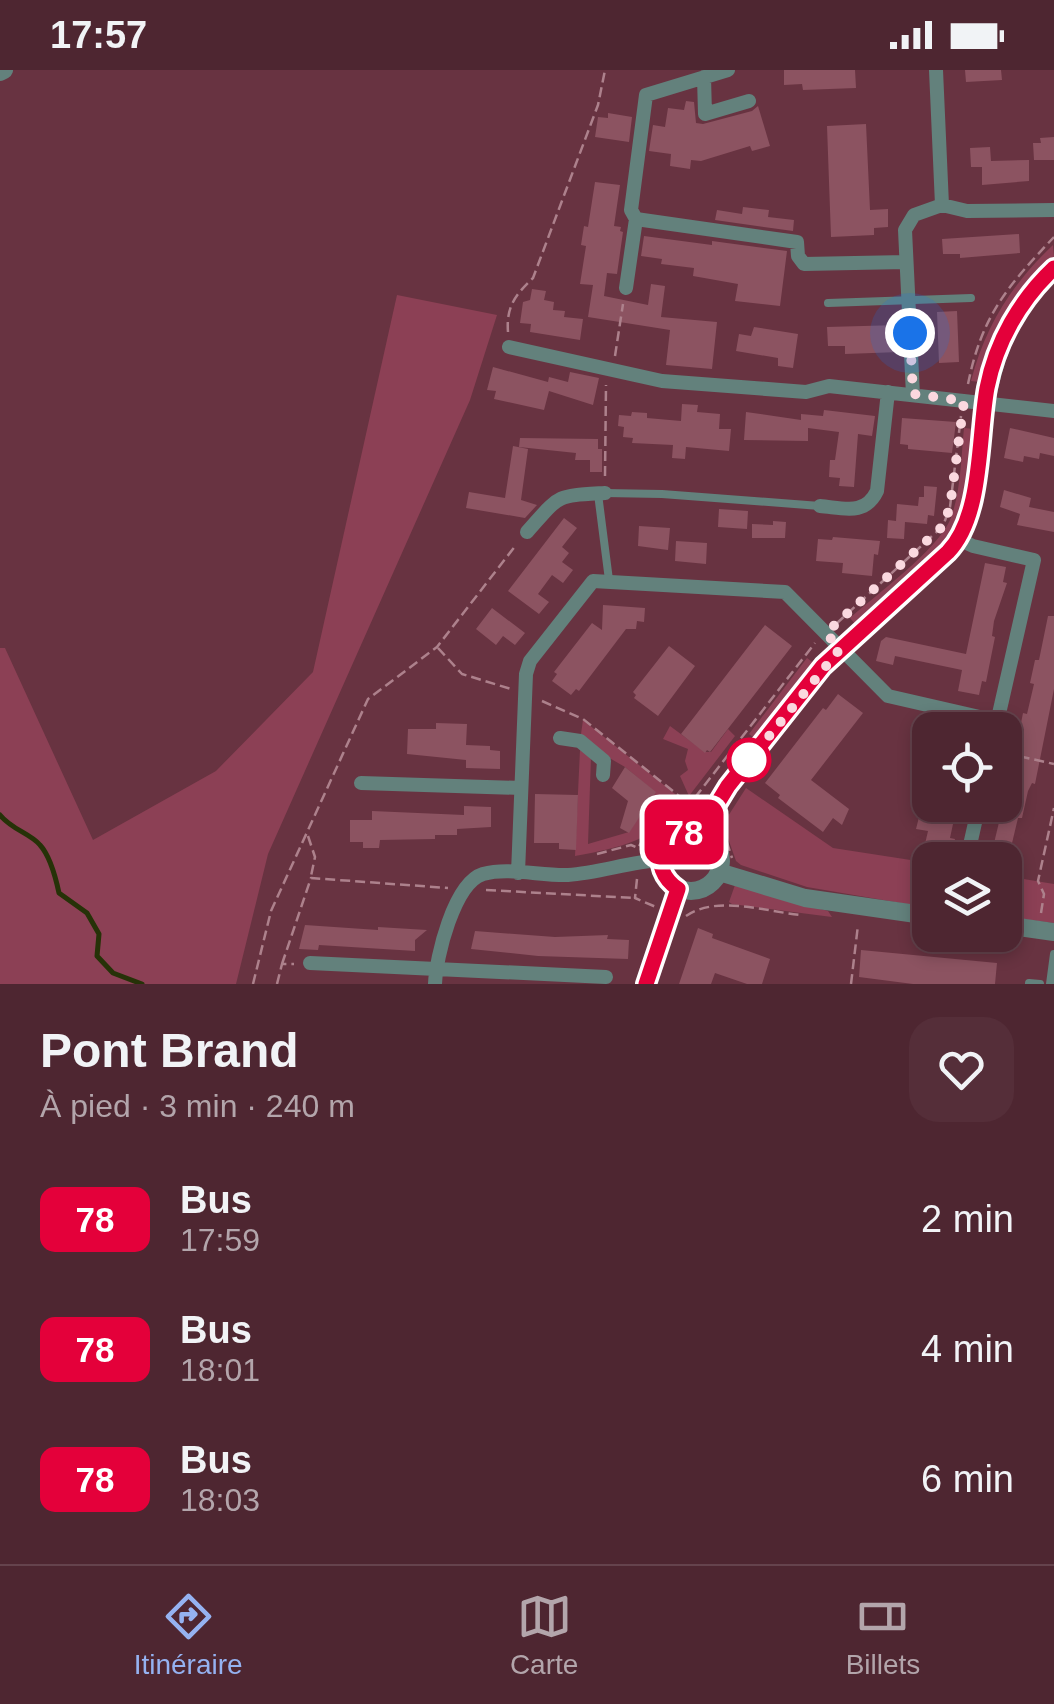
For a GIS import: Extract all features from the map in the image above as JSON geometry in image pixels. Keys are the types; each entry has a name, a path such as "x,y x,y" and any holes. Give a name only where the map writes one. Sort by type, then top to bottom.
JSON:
{"street":[{"path":"626,288 636,218 631,210 646,96 728,70"},
{"path":"936,70 942,206"},
{"path":"704,77 705,114 750,101"},
{"path":"913,394 906,230 914,215 942,206 967,211 1054,210"},
{"path":"636,218 798,242 798,256 804,264 906,262"},
{"path":"700,832 728,786 840,649 960,540 970,514 991,372 1004,336 1022,305 1054,268"},
{"path":"509,346 662,382 806,392 829,386 1054,411"},
{"path":"820,506 859,510 870,504 877,491 888,392"},
{"path":"526,532 556,500 567,494 601,493"},
{"path":"960,540 1034,560 999,712"},
{"path":"518,874 525,693 530,661 593,581 785,592 888,696 948,712"},
{"path":"560,738 580,741 604,761 603,775"},
{"path":"361,783 522,788"},
{"path":"688,831 700,832 720,852 719,872 702,889 678,889 668,882 660,860 670,838 688,831"},
{"path":"435,984 448,926 464,889 482,874 578,874 660,860"},
{"path":"719,872 805,898 912,913"},
{"path":"646,984 678,889"},
{"path":"1022,927 1047,931"},
{"path":"310,962 606,976"}],"lane":[{"path":"828,303 970,298"},
{"path":"609,580 601,493 820,506"},
{"path":"1050,984 1054,954"},
{"path":"1030,983 1040,984"}],"path":[{"path":"509,346 506,313 517,293 532,278 598,106 605,70"},
{"path":"587,857 631,845 638,848 642,841 677,819 806,652 943,526 950,507 964,401 986,321 1006,288 1054,238"},
{"path":"601,493 609,371 626,288"},
{"path":"253,984 271,911 368,699 437,647 526,532"},
{"path":"437,647 462,674 525,693 584,718 684,800 693,800"},
{"path":"1022,757 1054,764"},
{"path":"1047,931 1044,894 1038,881 1054,808"},
{"path":"277,984 311,878 315,857 307,835"},
{"path":"636,898 637,873"},
{"path":"311,878 636,898 679,918 705,906 723,905 795,915"},
{"path":"851,984 858,923"},
{"path":"282,964 310,962"}],"shaded area":[{"path":"1053,245 1054,257 1009,315 980,382 971,381 984,342 1002,307"},
{"path":"397,295 497,315 470,400 268,854 236,984 0,984 0,648 5,648 93,840 216,771 313,672"},
{"path":"964,428 974,429 963,511 953,535 856,625 850,618 920,558 950,520"},
{"path":"807,658 815,664 754,738 749,734"},
{"path":"583,720 685,802 649,834 575,856 580,750 591,757 588,844 629,832 655,792 625,767 580,741"},
{"path":"670,726 705,752 711,752 728,729 735,736 689,796 680,776 688,770 688,749 663,739"},
{"path":"746,788 833,848 912,860 912,905 807,887 741,865 723,824"},
{"path":"1022,879 1054,884 1054,923 1022,919"},
{"path":"735,885 828,911 832,917 732,904 729,902"}],"building":[{"path":"784,70 855,70 856,88 803,90 802,84 784,85"},
{"path":"965,70 1001,70 1002,80 966,82"},
{"path":"686,101 694,102 696,123 703,124 758,106 770,146 752,151 750,146 701,161 691,160 690,169 670,166 671,154 649,151 653,125 665,127 668,108 684,110"},
{"path":"608,113 632,117 629,142 595,137 598,117 608,118"},
{"path":"866,124 870,210 888,209 888,227 874,228 874,235 831,237 827,126"},
{"path":"1054,137 1054,160 1034,160 1033,143"},
{"path":"990,147 991,161 1029,160 1029,181 982,185 982,167 971,167 970,148"},
{"path":"595,182 620,185 614,226 621,227 623,232 617,274 607,273 604,296 648,305 651,284 665,286 661,317 717,322 712,369 666,365 670,330 588,317 593,285 580,284 586,246 581,245"},
{"path":"743,207 769,210 768,217 794,220 793,231 715,220 717,210 742,214"},
{"path":"1019,234 1020,253 960,258 960,254 943,254 942,239"},
{"path":"644,236 787,251 780,306 735,301 738,284 693,276 694,268 661,264 662,259 641,256"},
{"path":"532,289 546,291 544,300 554,302 553,310 565,311 564,317 583,319 580,340 530,332 531,324 520,323 523,302 530,300"},
{"path":"957,311 959,362 939,363 937,312"},
{"path":"899,325 900,352 845,354 845,346 828,346 827,327"},
{"path":"754,327 798,334 793,368 778,366 778,358 736,351 739,334 751,336"},
{"path":"493,367 548,382 549,377 568,382 570,372 599,378 593,405 549,391 544,410 494,399 496,391 487,390"},
{"path":"682,404 698,405 697,412 720,414 719,429 731,429 729,451 686,447 685,459 672,458 673,445 632,443 633,438 623,437 624,427 618,426 619,415 631,416 632,412 647,413 647,418 681,421"},
{"path":"824,410 875,416 872,436 858,434 854,487 839,486 840,478 829,477 839,432 808,428 808,441 744,440 746,412 801,420 801,414 823,416"},
{"path":"902,418 956,422 952,453 908,449 908,445 900,444"},
{"path":"1010,428 1054,438 1054,456 1024,456 1023,462 1004,458"},
{"path":"520,438 598,439 602,472 590,472 590,460 575,460 576,453 519,447"},
{"path":"513,446 528,449 521,500 537,505 525,518 466,508 469,492 505,498"},
{"path":"924,486 937,487 934,516 928,515 927,524 905,522 904,539 887,538 888,520 896,521 897,504 918,506 919,497 924,497"},
{"path":"1004,490 1031,498 1029,507 1054,512 1054,532 1017,525 1020,514 1000,507"},
{"path":"719,509 748,511 747,529 718,527"},
{"path":"564,518 577,528 562,547 569,553 562,562 573,570 563,583 552,575 538,594 549,602 539,614 508,591"},
{"path":"773,521 786,522 785,538 752,538 752,524 773,525"},
{"path":"639,526 670,528 668,550 638,546"},
{"path":"818,539 880,541 872,576 842,573 843,563 816,561"},
{"path":"676,541 707,543 706,564 675,561"},
{"path":"985,563 1006,567 1003,582 1007,583 994,621 995,637 986,682 982,681 979,695 958,691 962,670 895,656 893,665 876,661 881,641 886,637 966,654"},
{"path":"603,605 645,608 644,622 637,621 636,629 626,629 579,691 576,689 571,695 552,681 557,674 554,672 592,623 602,630"},
{"path":"492,608 525,633 515,645 503,636 496,645 476,629"},
{"path":"1048,616 1054,616 1054,689 1035,784 1028,791 1022,818 1022,718 1023,713 1027,714 1034,684 1030,683 1035,660 1039,660"},
{"path":"765,625 792,646 710,752 705,753 681,734"},
{"path":"669,646 695,666 658,716 634,698 633,692"},
{"path":"838,694 863,713 811,780 849,809 842,825 833,818 823,832 778,798 780,795 765,783"},
{"path":"436,723 467,724 466,745 490,746 490,750 500,751 500,769 466,768 466,760 407,754 408,729 436,729"},
{"path":"625,767 656,792 629,833 620,828 628,801 612,788"},
{"path":"535,794 578,795 576,850 559,849 559,843 534,843"},
{"path":"464,806 491,807 491,827 457,829 457,835 435,835 435,839 380,840 379,848 363,848 363,842 350,842 350,820 372,820 372,811 464,815"},
{"path":"918,822 951,822 950,838 954,842 925,842 928,831 916,829"},
{"path":"999,822 1017,822 1012,842 994,842"},
{"path":"305,925 427,930 415,940 415,951 319,945 318,950 299,949"},
{"path":"698,928 713,934 712,938 770,959 762,984 747,984 715,973 711,984 679,984"},
{"path":"475,931 555,937 608,935 607,939 629,940 628,959 471,949"},
{"path":"861,950 997,963 995,984 913,984 859,977"}],"waterway":[{"path":"0,815 44,850 59,893 87,913 99,934 97,956 113,973 142,984"}],"bus line":[{"name":"78","path":"646,984 678,889 662,872 660,860 665,844 677,834 700,832 728,786 823,666 956,544 968,523 972,505 988,385 998,350 1022,305 1054,268"}],"route":[{"path":"749,760 840,649 826,633 943,526 950,507 964,401 913,394 910,333"}]}
